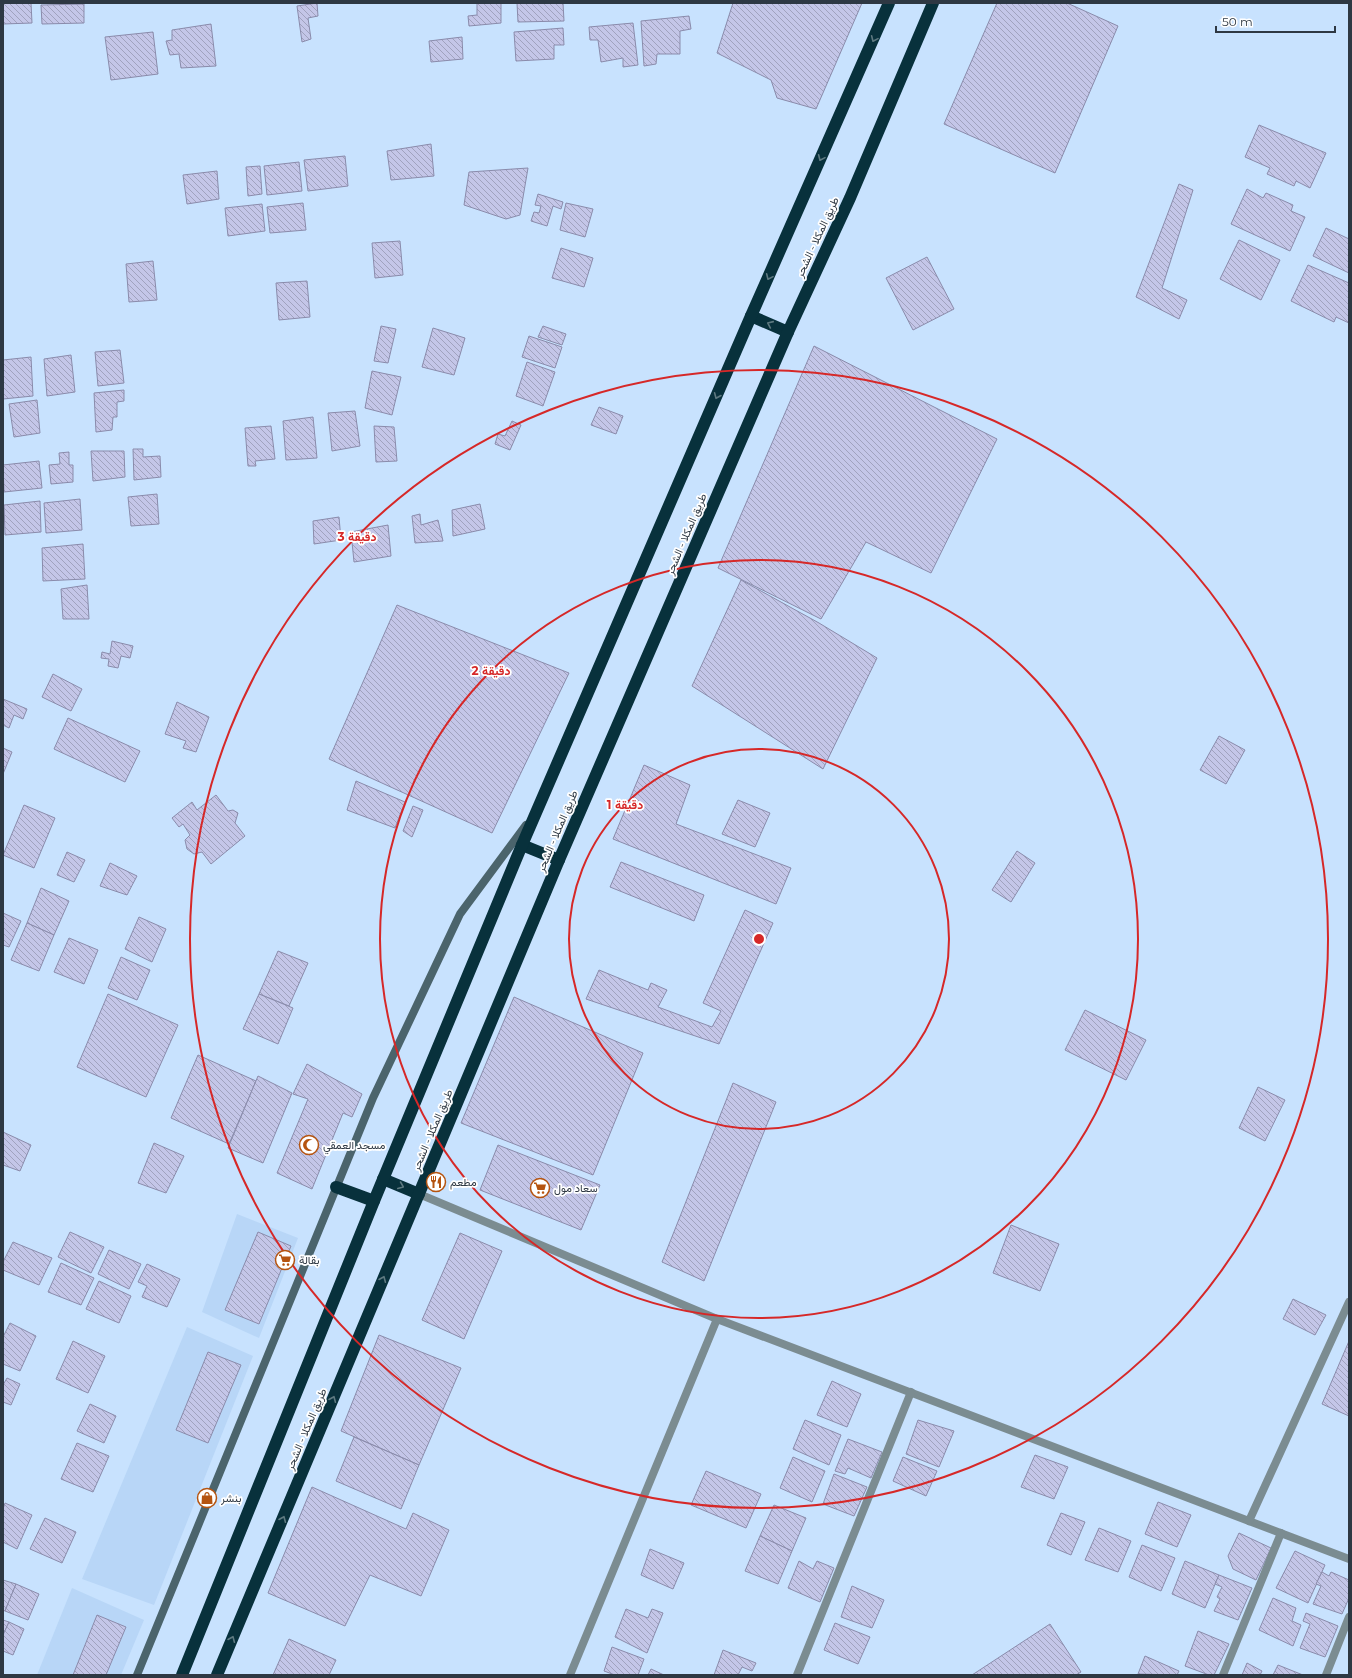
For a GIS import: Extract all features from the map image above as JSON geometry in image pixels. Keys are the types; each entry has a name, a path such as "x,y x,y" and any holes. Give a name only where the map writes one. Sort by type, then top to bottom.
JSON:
{"highway":[{"name":"طريق المكلا - الشحر","path":"182,1675 383,1179 522,845 751,316 889,3"},
{"name":"طريق المكلا - الشحر","path":"217,1675 559,860 788,332 850,198 933,3"},
{"path":"751,316 788,332"},
{"path":"522,845 559,860"},
{"path":"383,1179 419,1194"},
{"path":"336,1187 374,1201"}],"street":[{"path":"137,1675 373,1098 460,914 536,812"},
{"path":"419,1194 717,1319 1250,1520 1349,1559"},
{"path":"1250,1520 1349,1302"},
{"path":"570,1675 717,1319"},
{"path":"797,1675 911,1392"},
{"path":"1223,1675 1281,1533"},
{"path":"1326,1675 1349,1617"}],"shaded area":[{"path":"237,1214 298,1238 259,1338 202,1312"},
{"path":"187,1327 253,1356 154,1605 82,1579"},
{"path":"72,1588 144,1620 121,1675 37,1675"}],"building":[{"path":"3,3 31,3 32,23 3,24"},
{"path":"317,3 318,16 308,18 311,39 302,42 297,6"},
{"path":"477,3 501,3 501,23 469,26 468,16 477,15"},
{"path":"517,3 563,3 564,21 518,22"},
{"path":"733,3 862,3 816,109 777,98 771,80 717,53"},
{"path":"997,3 1067,3 1118,26 1055,173 944,124"},
{"path":"84,4 84,23 42,24 41,5"},
{"path":"689,16 691,29 680,31 680,54 657,54 656,64 644,66 641,21"},
{"path":"633,23 638,65 623,67 623,58 601,62 598,40 590,40 589,27"},
{"path":"211,24 216,66 181,68 179,54 170,55 166,41 172,40 172,30"},
{"path":"563,28 564,45 554,45 554,59 516,61 514,32"},
{"path":"153,32 158,74 111,80 105,37"},
{"path":"462,37 463,59 431,62 429,41"},
{"path":"1259,125 1326,153 1310,188 1296,181 1294,186 1267,174 1270,168 1245,157"},
{"path":"431,144 434,176 391,180 387,151"},
{"path":"345,156 348,186 308,191 304,160"},
{"path":"299,162 302,191 267,195 264,166"},
{"path":"260,166 262,194 248,196 246,167"},
{"path":"528,168 520,215 506,219 464,205 469,172"},
{"path":"217,171 219,199 187,204 183,175"},
{"path":"1179,184 1193,190 1162,288 1187,300 1179,319 1136,297"},
{"path":"1247,189 1263,198 1266,193 1293,205 1291,211 1305,217 1290,251 1231,224"},
{"path":"538,194 563,202 561,209 553,206 547,226 531,221 534,212 539,213 541,206 535,205"},
{"path":"303,203 306,230 270,233 267,207"},
{"path":"566,203 593,209 585,237 560,230"},
{"path":"262,204 265,231 228,236 225,208"},
{"path":"1326,228 1349,239 1349,273 1313,256"},
{"path":"1239,240 1280,260 1261,300 1220,279"},
{"path":"400,241 403,275 375,278 372,243"},
{"path":"561,248 593,258 584,287 552,278"},
{"path":"927,257 954,309 913,330 886,278"},
{"path":"153,261 157,300 129,302 126,264"},
{"path":"1308,265 1349,283 1349,323 1336,317 1334,322 1291,301"},
{"path":"307,281 310,317 279,320 276,283"},
{"path":"381,326 396,329 388,363 374,361"},
{"path":"543,326 566,334 562,345 538,337"},
{"path":"433,328 465,338 454,375 422,367"},
{"path":"529,336 562,347 555,368 522,357"},
{"path":"814,346 997,439 931,573 866,542 821,619 718,568"},
{"path":"120,350 124,383 98,386 95,352"},
{"path":"71,355 75,392 47,396 44,359"},
{"path":"31,357 33,396 3,399 3,360"},
{"path":"527,362 555,372 543,406 516,396"},
{"path":"372,371 401,377 392,415 365,408"},
{"path":"124,390 124,401 117,402 117,417 113,417 112,430 96,432 94,393"},
{"path":"37,400 40,433 14,437 9,404"},
{"path":"599,407 623,416 616,434 591,425"},
{"path":"355,411 360,446 332,451 328,413"},
{"path":"313,417 317,458 286,460 283,421"},
{"path":"512,421 521,425 510,450 495,444 498,434 505,436"},
{"path":"271,426 275,459 255,461 256,466 248,466 245,428"},
{"path":"374,426 394,427 397,461 376,462"},
{"path":"133,449 143,449 143,457 160,456 161,477 134,480"},
{"path":"91,451 124,451 125,477 93,481"},
{"path":"69,452 69,465 73,465 73,482 51,484 49,465 60,464 59,453"},
{"path":"39,461 42,488 4,492 3,465"},
{"path":"157,494 159,524 131,526 128,497"},
{"path":"80,499 82,530 46,533 44,503"},
{"path":"40,501 41,532 5,535 4,505"},
{"path":"480,504 485,529 453,536 452,510"},
{"path":"420,514 421,525 438,520 443,541 415,543 412,516"},
{"path":"339,517 341,540 314,544 313,521"},
{"path":"388,525 391,556 354,562 351,532"},
{"path":"83,544 85,579 43,581 42,548"},
{"path":"741,580 819,623 877,658 823,769 692,686"},
{"path":"87,585 89,619 63,619 61,589"},
{"path":"397,605 569,673 492,833 329,759"},
{"path":"112,641 133,646 130,658 121,656 118,668 108,666 109,659 101,658 102,652 110,654"},
{"path":"53,674 82,689 71,711 42,697"},
{"path":"3,699 27,709 23,719 14,715 9,728 3,725"},
{"path":"177,702 209,717 196,752 183,748 186,741 165,734"},
{"path":"68,718 140,751 125,782 54,749"},
{"path":"1219,736 1245,750 1226,784 1200,770"},
{"path":"3,748 12,752 3,774"},
{"path":"644,765 690,785 676,824 791,868 776,904 613,839"},
{"path":"356,781 405,802 395,828 347,810"},
{"path":"216,795 228,811 233,810 238,813 235,823 245,836 211,864 202,852 194,854 187,849 185,840 190,835 183,824 179,827 172,818 192,802 197,810"},
{"path":"738,800 770,813 755,847 722,834"},
{"path":"24,805 55,818 34,868 3,855"},
{"path":"413,806 423,810 412,837 403,831"},
{"path":"1017,851 1035,863 1011,902 992,890"},
{"path":"67,852 85,860 74,882 57,875"},
{"path":"621,862 704,895 694,921 610,887"},
{"path":"110,863 137,876 127,895 100,886"},
{"path":"41,888 69,901 54,935 27,923"},
{"path":"745,910 773,923 719,1044 586,999 599,970 648,990 651,983 667,990 658,1007 712,1027 721,1011 703,1003"},
{"path":"3,913 21,921 9,947 3,945"},
{"path":"139,917 166,929 152,962 125,949"},
{"path":"27,923 54,935 39,971 11,960"},
{"path":"69,938 98,950 84,984 54,972"},
{"path":"278,951 308,963 289,1006 259,994"},
{"path":"121,957 150,970 137,1000 108,988"},
{"path":"108,994 178,1025 146,1097 77,1067"},
{"path":"259,994 293,1008 278,1044 243,1029"},
{"path":"514,997 643,1053 593,1175 461,1123"},
{"path":"1085,1010 1146,1040 1126,1080 1065,1050"},
{"path":"198,1055 256,1081 229,1144 171,1118"},
{"name":"مسجد العمقي","path":"307,1064 362,1094 352,1117 343,1113 312,1189 277,1173 308,1099 293,1094"},
{"path":"258,1076 292,1093 263,1163 228,1148"},
{"path":"733,1083 776,1102 704,1281 662,1262"},
{"path":"1258,1087 1285,1100 1265,1141 1239,1128"},
{"path":"3,1132 31,1145 20,1171 3,1165"},
{"path":"154,1143 184,1156 166,1193 138,1183"},
{"name":"سعاد مول","path":"498,1145 600,1185 581,1230 480,1190"},
{"path":"1011,1225 1059,1244 1040,1291 993,1273"},
{"path":"70,1232 104,1247 91,1273 58,1257"},
{"path":"258,1232 291,1246 259,1324 225,1310"},
{"path":"460,1233 502,1251 464,1339 422,1320"},
{"path":"13,1242 52,1258 39,1285 3,1270 3,1262"},
{"path":"109,1250 141,1264 129,1289 98,1274"},
{"path":"61,1263 94,1278 81,1305 48,1292"},
{"path":"147,1264 180,1279 167,1307 142,1297 147,1286 138,1282"},
{"path":"99,1281 131,1296 119,1323 86,1309"},
{"path":"1293,1299 1326,1315 1315,1335 1283,1319"},
{"path":"10,1323 36,1336 20,1371 3,1364 3,1337"},
{"path":"379,1335 461,1368 419,1465 341,1431"},
{"path":"73,1341 105,1356 88,1393 56,1379"},
{"path":"1349,1341 1349,1416 1322,1404"},
{"path":"208,1352 241,1365 208,1443 176,1430"},
{"path":"7,1378 20,1384 11,1405 3,1402 3,1385"},
{"path":"832,1381 861,1394 847,1427 817,1415"},
{"path":"90,1404 116,1416 104,1443 77,1431"},
{"path":"805,1420 841,1435 829,1465 793,1449"},
{"path":"918,1420 954,1431 939,1467 906,1454"},
{"path":"354,1437 419,1465 401,1509 336,1481"},
{"path":"848,1439 882,1452 871,1478 848,1468 845,1474 835,1471"},
{"path":"77,1443 109,1456 93,1492 61,1479"},
{"path":"1035,1455 1068,1467 1054,1499 1021,1487"},
{"path":"793,1457 825,1471 812,1502 780,1488"},
{"path":"903,1457 937,1471 926,1496 893,1481"},
{"path":"706,1471 761,1494 746,1528 691,1505"},
{"path":"834,1474 867,1487 854,1516 823,1504"},
{"path":"312,1487 406,1529 413,1513 449,1530 421,1596 370,1575 345,1626 268,1593"},
{"path":"1158,1502 1191,1515 1177,1547 1145,1534"},
{"path":"5,1503 32,1515 17,1549 3,1542 3,1509"},
{"path":"774,1505 806,1518 792,1551 760,1536"},
{"path":"1061,1513 1085,1522 1071,1555 1047,1545"},
{"path":"45,1518 76,1532 62,1563 30,1549"},
{"path":"1099,1528 1131,1541 1118,1572 1085,1560"},
{"path":"1239,1533 1271,1548 1256,1580 1233,1569 1228,1556"},
{"path":"760,1536 792,1551 778,1584 745,1571"},
{"path":"1142,1545 1175,1558 1161,1591 1129,1577"},
{"path":"650,1549 684,1563 673,1589 641,1575"},
{"path":"1295,1551 1325,1565 1308,1603 1276,1588"},
{"path":"799,1561 813,1569 817,1561 834,1568 820,1602 788,1588"},
{"path":"1185,1561 1219,1575 1205,1608 1172,1594"},
{"path":"1322,1572 1329,1576 1331,1572 1349,1580 1349,1598 1342,1614 1313,1604 1321,1586 1316,1584"},
{"path":"1219,1575 1252,1588 1238,1620 1214,1611 1220,1599 1217,1597 1222,1587 1215,1584"},
{"path":"3,1580 16,1584 5,1611 3,1610"},
{"path":"16,1584 39,1594 28,1620 5,1611"},
{"path":"852,1586 884,1600 872,1628 841,1617"},
{"path":"1273,1598 1296,1608 1292,1621 1301,1625 1293,1646 1259,1630"},
{"path":"626,1609 648,1618 652,1609 663,1613 647,1653 615,1637"},
{"path":"1306,1613 1338,1626 1325,1657 1300,1648 1310,1624 1303,1621"},
{"path":"97,1615 126,1627 106,1675 73,1675"},
{"path":"3,1620 9,1622 3,1635"},
{"path":"9,1622 24,1629 13,1655 3,1651 3,1635"},
{"path":"835,1623 870,1637 858,1664 824,1650"},
{"path":"1050,1624 1081,1672 1076,1675 972,1675"},
{"path":"1198,1631 1229,1644 1214,1675 1209,1675 1185,1666"},
{"path":"289,1639 336,1660 329,1675 273,1675"},
{"path":"612,1647 644,1659 638,1675 615,1675 604,1671"},
{"path":"723,1650 756,1663 752,1671 742,1667 738,1675 714,1675"},
{"path":"1145,1656 1179,1671 1177,1675 1138,1674"},
{"path":"1247,1663 1262,1671 1260,1675 1242,1675"},
{"path":"1278,1665 1303,1675 1273,1675"},
{"path":"651,1669 664,1675 648,1675"}],"place":[{"name":"مسجد العمقي","path":"309,1145"},
{"name":"مطعم","path":"436,1182"},
{"name":"سعاد مول","path":"540,1188"},
{"name":"بقالة","path":"285,1260"},
{"name":"بنشر","path":"207,1498"}]}
